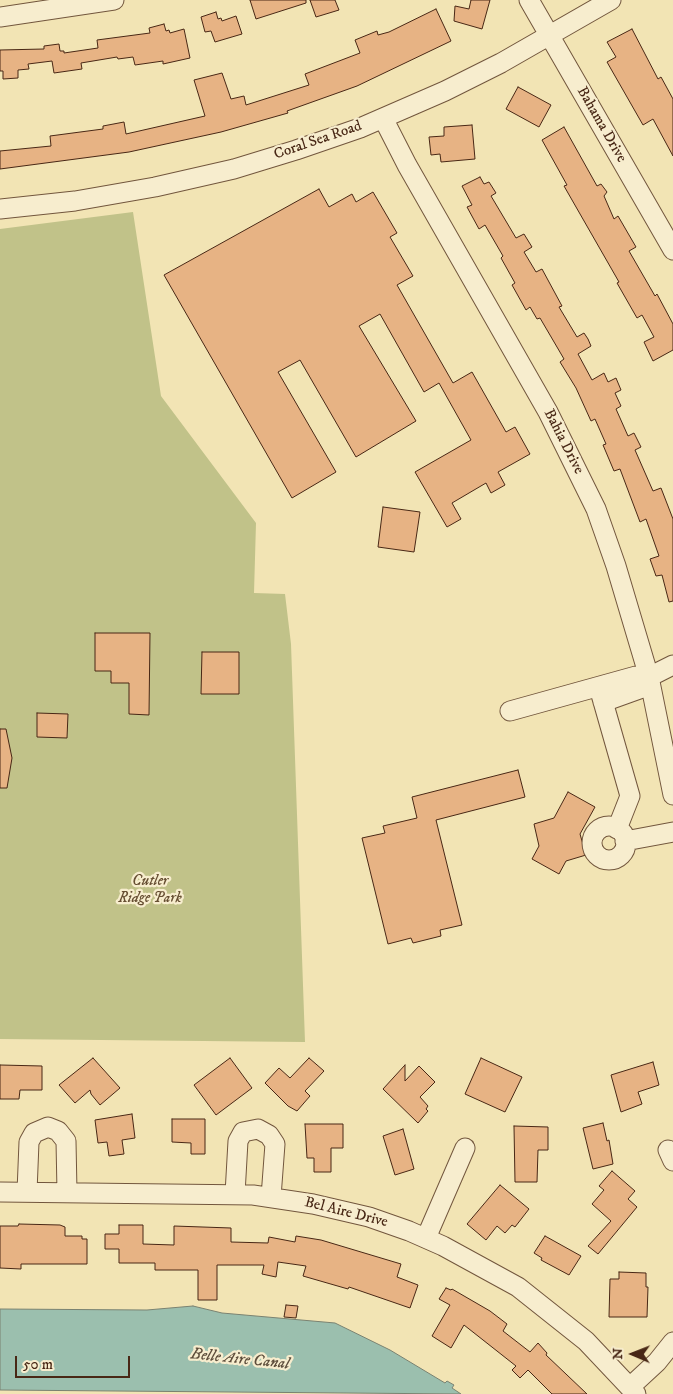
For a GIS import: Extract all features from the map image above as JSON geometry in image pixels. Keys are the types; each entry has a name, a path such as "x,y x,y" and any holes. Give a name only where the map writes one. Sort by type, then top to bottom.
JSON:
{"street":[{"path":"0,17 114,0"},
{"name":"Bahama Drive","path":"529,0 673,250"},
{"name":"Coral Sea Road","path":"0,209 103,197 187,180 296,150 383,118 468,80 612,0"},
{"name":"Bahia Drive","path":"383,118 407,165 548,412 596,509 616,566 649,677 673,795"},
{"path":"510,711 642,688 649,677 673,665"},
{"path":"601,694 630,796 621,835 673,832"},
{"path":"27,1192 29,1142 34,1132 48,1127 58,1131 66,1141 67,1192"},
{"path":"235,1194 238,1141 244,1132 258,1129 269,1135 275,1144 272,1197"},
{"path":"426,1238 465,1148"},
{"name":"Bel Aire Drive","path":"0,1192 235,1194 272,1197 349,1211 426,1238 499,1275 536,1299 604,1357 633,1391"},
{"path":"633,1391 673,1342"}],"green space":[{"name":"Cutler Ridge Park","path":"133,212 161,396 256,523 254,593 285,594 291,644 305,1042 0,1039 0,229"}],"water":[{"name":"Belle Aire Canal","path":"193,1306 222,1313 335,1323 390,1350 445,1383 447,1381 454,1385 452,1388 461,1394 0,1390 0,1309 147,1310"}],"building":[{"path":"250,0 306,0 306,3 256,19"},
{"path":"310,0 335,0 339,10 316,17"},
{"path":"471,0 490,0 482,29 454,21 455,6 469,9"},
{"path":"436,9 451,41 357,86 287,111 288,113 221,132 129,152 0,169 0,151 51,146 50,136 103,129 103,126 124,122 126,134 205,116 194,80 222,73 231,99 244,96 246,105 309,85 305,74 360,53 355,40 377,31 378,35 389,32"},
{"path":"216,12 218,19 221,18 222,21 236,16 242,34 215,42 211,31 205,32 201,17"},
{"path":"164,24 166,31 169,30 170,33 184,29 190,58 163,64 163,61 135,65 133,57 118,59 117,57 81,63 82,69 54,73 52,61 28,64 29,69 18,70 18,78 3,79 3,71 0,71 0,50 44,49 44,46 59,44 60,51 64,51 64,53 98,48 97,40 150,33 149,28"},
{"path":"632,29 658,79 661,77 673,99 673,156 653,119 643,125 607,62 616,57 607,42"},
{"path":"518,87 551,105 539,127 506,109"},
{"path":"472,125 475,159 441,162 440,154 431,155 429,137 444,136 444,127"},
{"path":"564,127 597,186 601,184 607,192 604,196 614,219 618,216 636,247 629,251 655,296 657,294 673,324 673,350 653,361 644,342 654,337 642,315 637,318 617,283 619,282 564,186 567,185 542,140"},
{"path":"480,177 484,184 489,182 496,193 491,196 516,238 524,234 532,247 524,252 536,272 542,269 562,306 559,307 577,337 584,333 588,339 591,346 578,354 592,380 604,373 608,382 616,378 621,390 615,393 621,406 616,409 628,436 634,433 641,447 635,450 653,491 661,488 673,519 673,601 669,602 662,575 656,576 650,559 659,556 646,519 640,522 620,469 614,471 603,445 606,444 595,419 591,421 576,388 560,362 564,359 540,318 537,319 530,307 526,310 512,285 515,283 501,258 503,256 485,225 479,229 467,207 472,205 462,186"},
{"path":"319,189 329,207 352,194 356,202 373,192 397,233 390,237 413,276 397,285 453,383 472,372 506,432 515,427 530,454 498,472 505,485 491,493 486,483 452,503 461,519 447,527 415,472 471,440 439,383 424,392 380,314 359,326 416,421 356,457 300,360 278,372 336,472 292,498 164,275"},
{"path":"383,507 420,512 414,552 378,547"},
{"path":"95,633 150,633 149,715 129,714 129,683 111,683 111,671 95,671"},
{"path":"202,652 239,652 239,694 201,694"},
{"path":"37,713 68,714 67,738 37,737"},
{"path":"0,729 6,729 12,758 7,788 0,788"},
{"path":"518,770 525,797 436,820 462,925 440,930 441,936 413,943 411,938 388,944 362,838 385,833 383,826 417,818 412,797"},
{"path":"568,792 595,807 580,834 586,855 566,861 559,874 532,859 539,846 534,824 554,818"},
{"path":"93,1058 120,1088 100,1105 90,1090 75,1103 59,1085"},
{"path":"230,1058 252,1088 216,1115 194,1085"},
{"path":"309,1058 324,1071 305,1091 310,1096 297,1111 288,1106 265,1083 279,1068 290,1078"},
{"path":"481,1058 522,1077 505,1112 465,1094"},
{"path":"653,1062 659,1085 638,1092 642,1104 621,1112 611,1075"},
{"path":"0,1065 42,1066 42,1090 20,1090 19,1099 0,1099"},
{"path":"405,1065 405,1081 419,1066 435,1082 420,1097 428,1106 426,1109 428,1111 418,1123 383,1089"},
{"path":"132,1114 135,1138 122,1140 124,1154 109,1156 107,1142 98,1143 95,1120"},
{"path":"172,1119 205,1119 205,1154 191,1154 191,1143 172,1142"},
{"path":"603,1123 607,1141 609,1140 613,1164 593,1169 583,1128"},
{"path":"305,1124 343,1124 343,1148 331,1148 331,1172 314,1172 314,1158 307,1158"},
{"path":"514,1126 548,1127 548,1150 538,1150 537,1182 515,1182"},
{"path":"403,1129 414,1169 395,1175 383,1136"},
{"path":"612,1171 635,1191 628,1199 637,1207 598,1254 588,1246 611,1221 592,1204 604,1190 599,1186"},
{"path":"500,1185 529,1209 515,1227 512,1225 505,1233 497,1226 486,1240 467,1224"},
{"path":"19,1224 60,1225 65,1227 65,1236 82,1236 82,1239 87,1239 87,1264 21,1264 21,1269 0,1268 0,1226 18,1226"},
{"path":"119,1225 143,1225 143,1244 174,1245 174,1226 231,1228 231,1242 268,1243 269,1237 295,1242 296,1236 321,1240 401,1264 397,1277 418,1285 410,1308 349,1287 348,1289 303,1276 306,1266 278,1262 276,1277 262,1274 264,1265 217,1265 217,1300 198,1300 198,1270 155,1270 155,1263 119,1263 119,1249 105,1249 105,1234 119,1234"},
{"path":"545,1236 581,1256 569,1275 541,1260 542,1258 534,1253"},
{"path":"619,1272 646,1273 646,1287 648,1287 647,1317 609,1317 610,1279 619,1279"},
{"path":"446,1288 452,1289 490,1311 507,1324 503,1331 530,1352 538,1343 547,1353 546,1355 587,1394 552,1394 528,1370 520,1378 512,1370 516,1366 464,1325 451,1348 432,1336 450,1305 439,1299"},
{"path":"286,1305 298,1306 296,1318 284,1317"}]}
